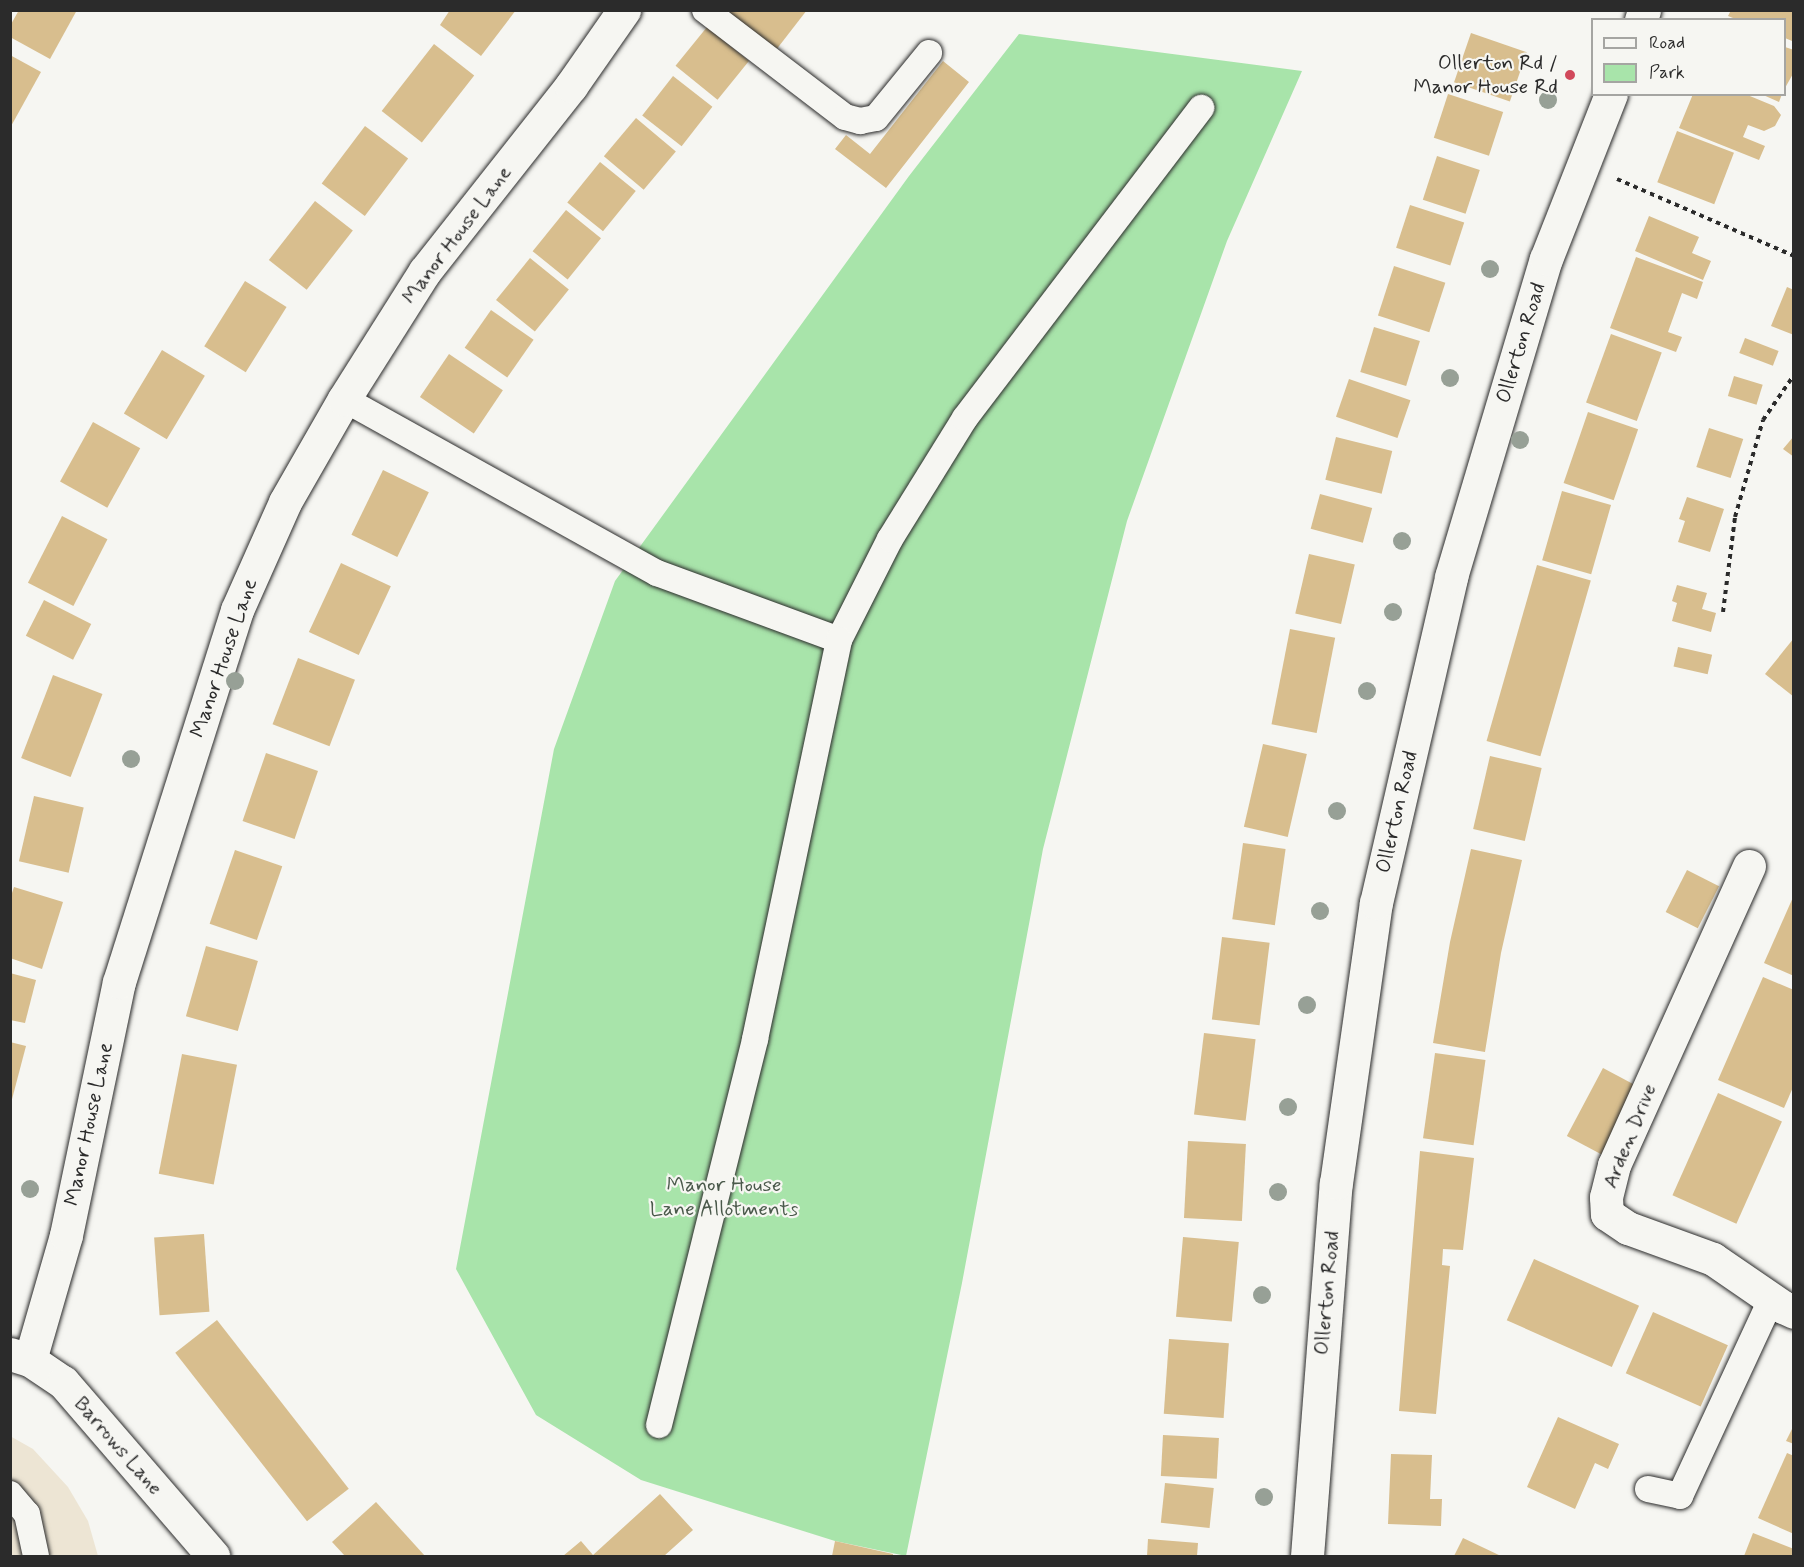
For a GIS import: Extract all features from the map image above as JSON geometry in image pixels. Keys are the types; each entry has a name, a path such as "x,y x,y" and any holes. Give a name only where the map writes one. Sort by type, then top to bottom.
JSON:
{"street":[{"name":"Manor House Lane","path":"20,1357 66,1235 119,982 237,610 285,502 345,399 425,271 571,86 624,10"},
{"name":"Ollerton Road","path":"1307,1557 1336,1183 1376,903 1451,577 1546,259 1610,96"},
{"name":"Arden Drive","path":"1749,866 1614,1165 1606,1197 1607,1214 1628,1228 1713,1259 1782,1306"},
{"name":"Barrows Lane","path":"20,1357 63,1382 213,1557"}],"lane":[{"path":"705,10 845,117 860,121 876,118 928,53"},
{"path":"659,1425 755,1039 838,640 890,539 965,418 1201,108"},
{"path":"345,399 657,573 838,640"},
{"path":"1648,1489 1680,1496 1782,1306"},
{"path":"10,1494 27,1514 36,1557"}],"path":[{"path":"1584,165 1794,256"},
{"path":"1723,612 1735,517 1763,420 1794,375"}],"shaded area":[{"path":"10,1436 33,1449 68,1487 88,1521 98,1556 11,1556"}],"green space":[{"name":"Manor House Lane Allotments","path":"1019,34 1302,71 1227,241 1127,521 1043,849 962,1283 906,1556 835,1541 641,1480 536,1415 456,1269 554,749 615,581 909,176"}],"building":[{"path":"19,10 77,10 50,59 10,37 10,26"},
{"path":"450,10 516,10 481,56 440,25"},
{"path":"725,10 807,10 776,50"},
{"path":"1731,10 1794,10 1792,41 1786,38 1786,18 1733,18 1728,16"},
{"path":"707,27 749,61 717,100 676,66"},
{"path":"1471,33 1527,52 1510,101 1454,82"},
{"path":"434,44 474,75 422,142 382,111"},
{"path":"1786,47 1794,50 1794,72 1786,86"},
{"path":"10,55 41,72 10,128"},
{"path":"943,61 969,82 886,188 835,149 846,135 870,154"},
{"path":"673,76 712,107 682,146 642,115"},
{"path":"1448,94 1503,112 1489,156 1434,138"},
{"path":"1692,96 1750,96 1774,106 1781,115 1775,126 1764,131 1748,125 1743,137 1765,146 1759,160 1679,128"},
{"path":"1766,96 1781,96 1779,102"},
{"path":"636,118 676,151 644,190 604,156"},
{"path":"365,126 408,158 365,216 322,184"},
{"path":"1677,131 1734,153 1714,204 1657,182"},
{"path":"1437,156 1480,170 1466,214 1423,200"},
{"path":"600,162 636,191 603,231 567,202"},
{"path":"315,201 353,231 307,290 269,260"},
{"path":"1410,205 1464,223 1450,265 1396,248"},
{"path":"566,210 601,238 568,280 533,251"},
{"path":"1649,216 1699,237 1692,253 1711,261 1703,280 1635,251"},
{"path":"1636,257 1703,282 1697,299 1682,293 1668,332 1682,337 1676,352 1610,328"},
{"path":"530,258 569,289 535,331 496,300"},
{"path":"1394,266 1445,283 1429,332 1378,315"},
{"path":"245,281 287,307 246,372 204,346"},
{"path":"1787,287 1794,290 1794,335 1771,326"},
{"path":"491,310 534,340 507,378 465,348"},
{"path":"1374,327 1420,341 1406,386 1360,372"},
{"path":"1611,334 1662,352 1637,421 1586,403"},
{"path":"1745,338 1779,351 1773,366 1739,353"},
{"path":"162,350 205,376 167,439 124,413"},
{"path":"449,354 503,390 474,433 420,397"},
{"path":"1734,376 1763,385 1757,405 1728,396"},
{"path":"1349,379 1410,400 1397,438 1336,417"},
{"path":"1588,412 1638,429 1614,500 1564,483"},
{"path":"93,422 140,448 107,508 60,481"},
{"path":"1709,428 1743,439 1731,478 1696,467"},
{"path":"1794,436 1794,457 1783,449"},
{"path":"1336,437 1392,451 1382,494 1325,480"},
{"path":"383,470 429,492 397,557 351,535"},
{"path":"1562,491 1611,505 1591,574 1542,560"},
{"path":"1320,494 1372,508 1363,543 1311,529"},
{"path":"1687,497 1724,509 1710,552 1678,542 1685,521 1679,519"},
{"path":"62,516 107,539 73,606 28,583"},
{"path":"1309,554 1355,565 1341,624 1295,613"},
{"path":"341,563 391,586 359,655 309,632"},
{"path":"1537,565 1591,580 1540,756 1487,741"},
{"path":"1677,585 1707,593 1702,609 1716,613 1711,632 1672,621 1677,603 1672,601"},
{"path":"44,600 91,624 73,660 26,636"},
{"path":"1290,629 1335,638 1317,733 1271,724"},
{"path":"1794,638 1794,697 1765,674"},
{"path":"1678,647 1712,655 1708,674 1674,666"},
{"path":"298,658 355,680 330,746 273,724"},
{"path":"53,675 102,694 71,777 21,758"},
{"path":"1263,744 1307,754 1288,837 1244,827"},
{"path":"266,753 318,771 295,839 243,821"},
{"path":"1490,756 1542,768 1525,841 1473,829"},
{"path":"34,796 84,807 69,873 19,861"},
{"path":"1243,843 1286,849 1275,925 1232,919"},
{"path":"1471,849 1522,860 1501,953 1485,1052 1433,1043 1450,942"},
{"path":"235,850 282,866 257,940 210,924"},
{"path":"1687,870 1719,886 1698,928 1666,912"},
{"path":"14,887 63,902 42,969 10,958 10,899"},
{"path":"1794,895 1794,976 1764,963"},
{"path":"1222,937 1270,943 1260,1025 1212,1019"},
{"path":"206,946 258,961 238,1031 186,1016"},
{"path":"10,973 36,980 25,1023 10,1020"},
{"path":"1763,977 1794,990 1794,1085 1784,1108 1718,1080"},
{"path":"1204,1033 1256,1039 1246,1121 1194,1114"},
{"path":"10,1042 26,1046 11,1103 10,1103"},
{"path":"1435,1053 1486,1060 1474,1145 1423,1138"},
{"path":"182,1054 237,1065 214,1184 159,1174"},
{"path":"1603,1068 1639,1087 1603,1155 1567,1136"},
{"path":"1718,1093 1782,1121 1736,1224 1672,1195"},
{"path":"1188,1141 1246,1144 1242,1221 1184,1218"},
{"path":"1420,1151 1474,1158 1463,1250 1443,1249 1442,1265 1450,1266 1436,1414 1399,1411"},
{"path":"204,1234 209,1312 160,1315 154,1237"},
{"path":"1183,1237 1239,1242 1232,1322 1176,1317"},
{"path":"1534,1259 1639,1306 1612,1367 1507,1320"},
{"path":"1653,1312 1728,1345 1701,1407 1626,1373"},
{"path":"217,1320 349,1489 307,1521 175,1353"},
{"path":"1169,1339 1229,1343 1224,1418 1164,1414"},
{"path":"1558,1417 1619,1444 1608,1469 1595,1463 1575,1509 1527,1487"},
{"path":"1794,1425 1794,1444 1786,1441"},
{"path":"1163,1435 1219,1438 1217,1479 1161,1476"},
{"path":"1787,1453 1794,1456 1794,1534 1758,1518"},
{"path":"1391,1454 1432,1455 1430,1499 1442,1499 1441,1526 1388,1524"},
{"path":"1165,1483 1214,1488 1210,1528 1161,1523"},
{"path":"660,1494 693,1530 664,1556 563,1556 581,1541 593,1555"},
{"path":"376,1502 425,1556 345,1556 332,1542"},
{"path":"1753,1533 1794,1549 1794,1556 1744,1556"},
{"path":"1463,1538 1501,1556 1454,1556"},
{"path":"1148,1539 1198,1543 1197,1556 1147,1556"},
{"path":"835,1541 893,1554 893,1556 832,1556"}],"place":[{"name":"Ollerton Rd / Manor House Rd","path":"1570,75"}]}
